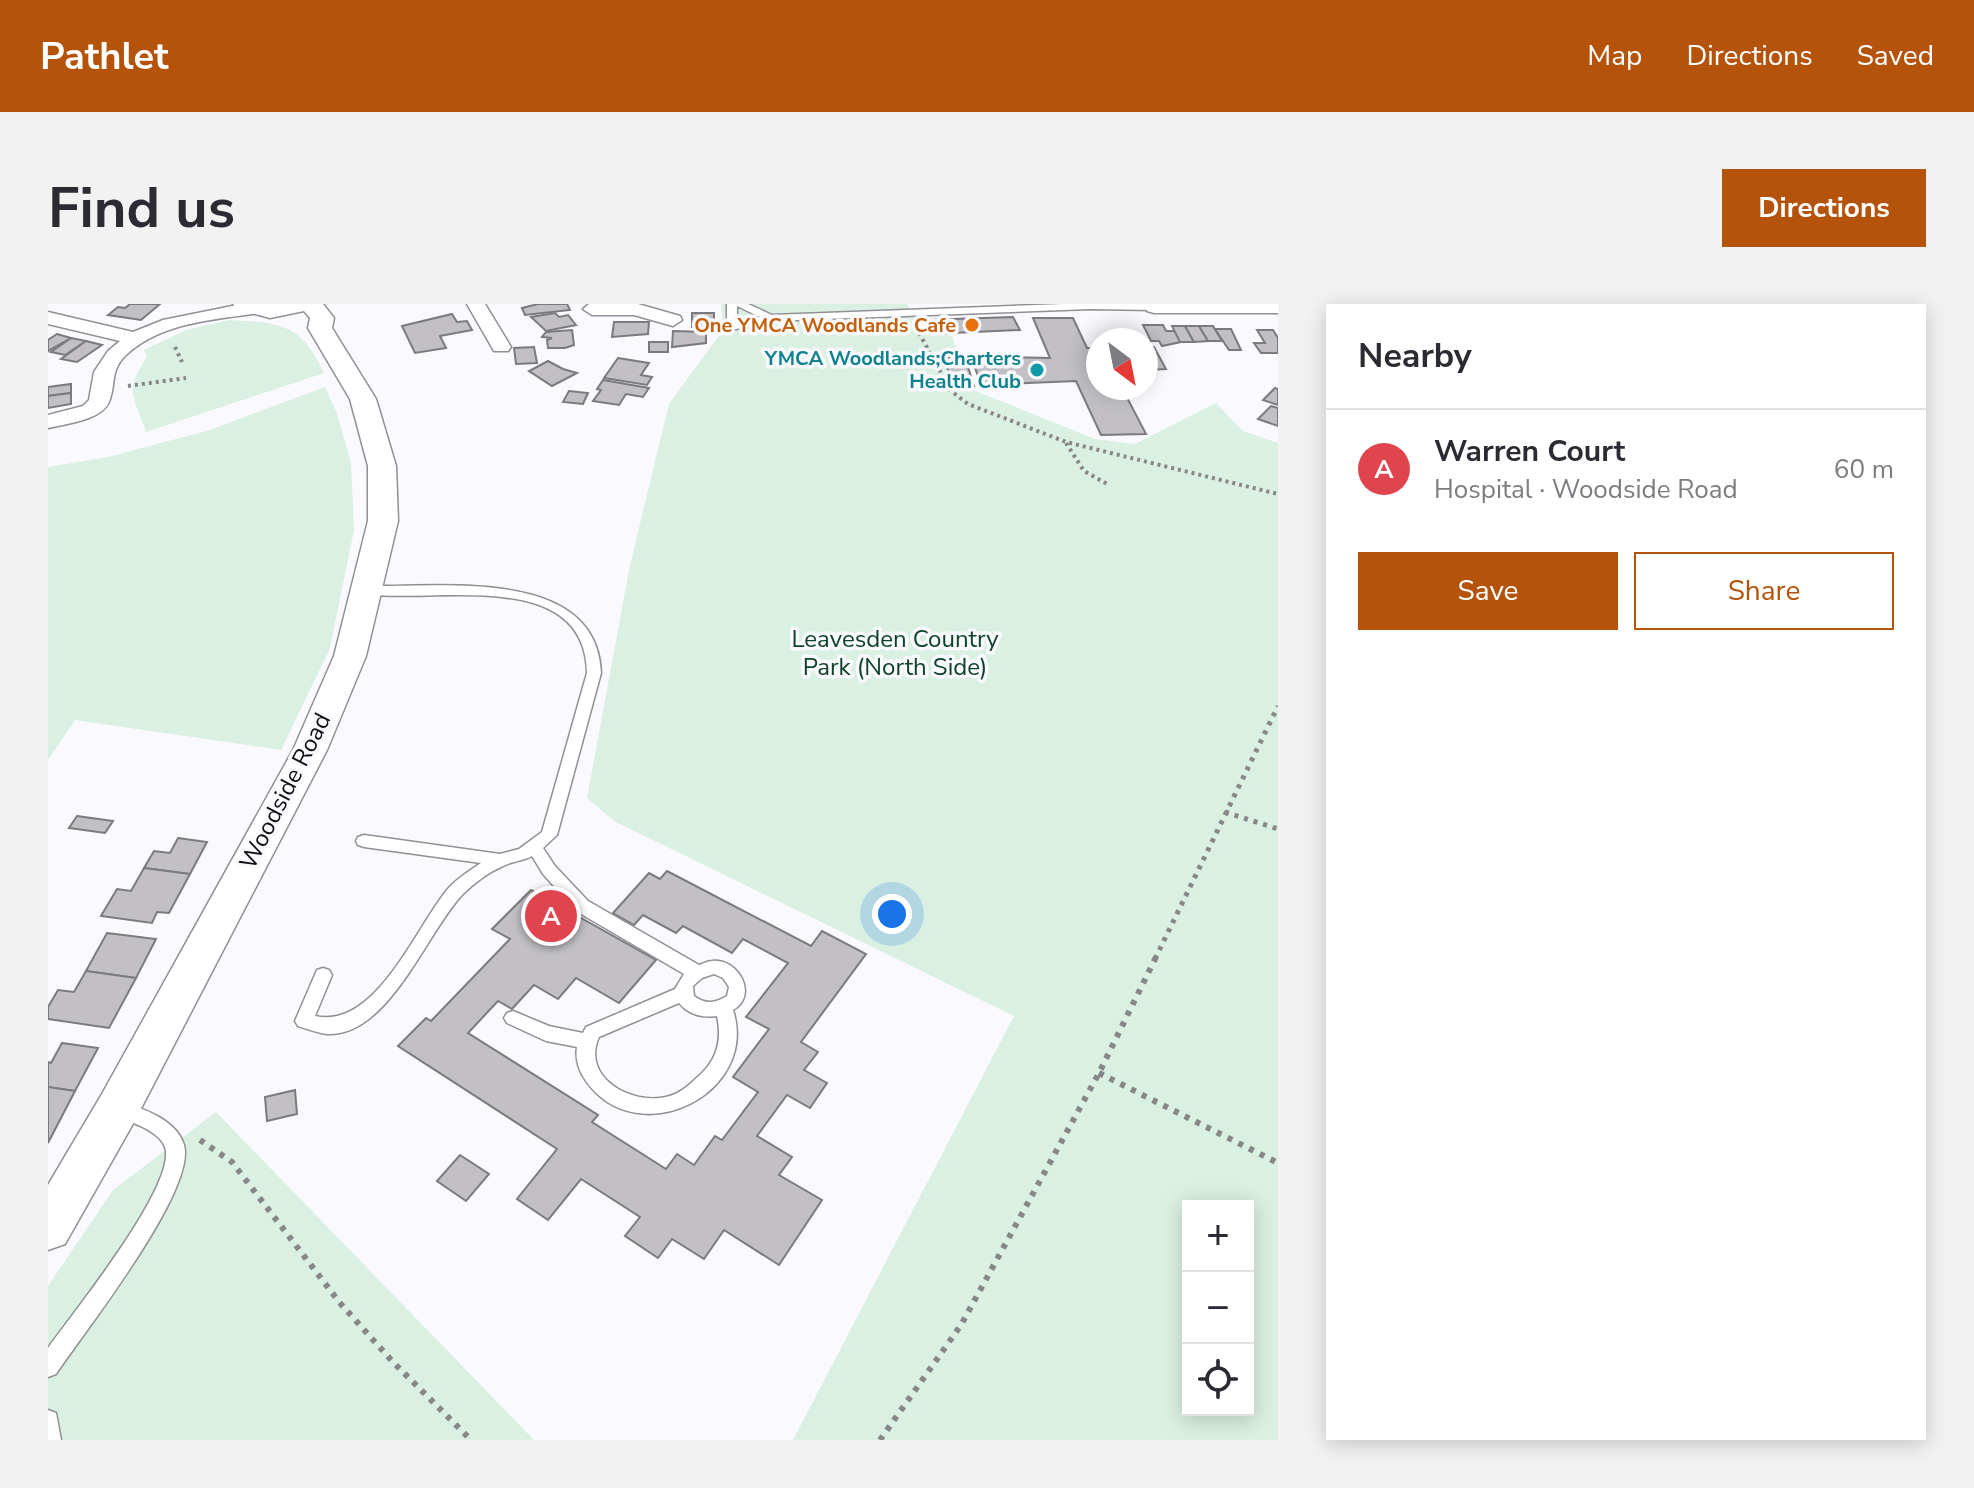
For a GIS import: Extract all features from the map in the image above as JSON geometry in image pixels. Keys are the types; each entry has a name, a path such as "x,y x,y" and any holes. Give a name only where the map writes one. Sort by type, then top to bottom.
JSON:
{"street":[{"path":"48,422 90,410 99,402 106,368 136,339 211,304"},
{"path":"476,304 501,347"},
{"path":"181,319 249,306"},
{"name":"Woodside Road","path":"48,1228 61,1180 118,1108 310,750 350,656 383,521 382,466 363,399 312,312 249,306"},
{"path":"1154,307 1233,311 1278,307"},
{"path":"593,313 635,309 673,320"},
{"path":"48,318 136,339"}],"lane":[{"path":"732,304 732,327 770,318 984,307 1154,307"},
{"path":"740,304 770,318"},
{"path":"323,975 304,1021 314,1026 339,1025 358,1017 399,977 453,893 476,873 500,860 524,854 549,835 594,673 595,656 587,639 549,603 521,595 365,590"},
{"path":"364,841 500,860"},
{"path":"534,846 549,870 582,906 694,971"},
{"path":"714,967 729,973 738,986 735,1000 724,1009 709,1012 691,1004 684,993 684,982 694,971 714,967"},
{"path":"684,993 592,1032 584,1041 583,1055 597,1084 612,1096 634,1106 666,1108 703,1089 720,1065 728,1045 730,1025 724,1009"},
{"path":"513,1018 546,1033 584,1041"},
{"path":"48,1366 157,1211 170,1182 175,1144 159,1125 118,1108"}],"path":[{"path":"900,313 905,326 914,325 956,396 968,404 1066,442 1278,494"},
{"path":"127,386 186,378"},
{"path":"1066,442 1084,471 1109,485"},
{"path":"880,1440 961,1325 1099,1073 1278,706"},
{"path":"1225,812 1278,829"},
{"path":"1099,1073 1278,1163"},
{"path":"175,1144 199,1139 232,1162 340,1303 392,1361 471,1440"}],"green space":[{"name":"Leavesden Country Park (North Side)","path":"721,304 907,304 922,334 951,333 971,389 1095,439 1135,444 1216,403 1243,431 1278,443 1278,1440 793,1440 1014,1016 614,821 587,798 630,565 669,404 723,330"},
{"path":"230,320 287,329 307,344 324,373 146,432 133,393 135,378 147,357 144,350 186,330"},
{"path":"325,387 337,414 351,463 354,530 330,648 281,750 75,720 48,760 48,467 108,457 210,430"},
{"path":"216,1112 534,1440 48,1440 48,1286 113,1190"}],"building":[{"path":"130,304 160,304 141,320 108,315 118,307 125,308"},
{"path":"538,304 567,304 570,310 525,315 522,308"},
{"path":"555,313 559,317 568,315 576,325 546,331 531,317"},
{"path":"692,313 714,313 714,327 692,327"},
{"path":"452,314 457,322 467,321 472,330 440,336 446,348 415,353 402,326"},
{"name":"One YMCA Woodlands Cafe","path":"1013,317 1020,330 930,334 924,320"},
{"name":"YMCA Woodlands;Charters Health Club","path":"1033,318 1073,318 1086,346 1086,400 1128,400 1146,434 1101,435 1076,381 981,385 971,356 1050,358"},
{"path":"614,322 649,322 648,334 612,337"},
{"path":"1143,325 1163,325 1166,331 1175,331 1181,342 1162,346 1158,341 1158,328 1144,328"},
{"path":"1172,326 1185,326 1194,342 1180,342"},
{"path":"1185,326 1199,326 1208,341 1194,342"},
{"path":"1199,326 1213,326 1222,341 1208,341"},
{"path":"1215,329 1231,329 1241,350 1229,350"},
{"path":"572,330 574,345 565,348 548,348 547,340 552,338 542,337 546,332"},
{"path":"1257,330 1273,330 1278,338 1278,353 1261,353 1254,343 1265,343"},
{"path":"673,331 706,332 706,343 672,347"},
{"path":"57,334 71,338 48,351 48,340"},
{"path":"71,338 86,341 65,355 51,352"},
{"path":"86,341 102,345 77,362 61,359"},
{"path":"649,342 668,342 668,352 649,352"},
{"path":"534,347 537,363 516,364 514,348"},
{"path":"1158,354 1166,369 1158,369"},
{"path":"944,357 965,357 974,386 953,386"},
{"path":"618,358 649,363 641,375 652,377 647,385 604,378"},
{"path":"548,361 577,373 552,386 529,371"},
{"path":"603,380 649,388 643,397 626,394 619,405 593,401 601,390 597,389"},
{"path":"71,384 71,393 48,396 48,387"},
{"path":"1275,388 1278,389 1278,405 1263,400"},
{"path":"569,391 588,393 583,404 563,402"},
{"path":"71,393 71,404 48,408 48,396"},
{"path":"1271,406 1278,408 1278,426 1258,419"},
{"path":"77,816 113,821 105,833 69,828"},
{"path":"178,838 207,842 190,874 144,868 154,851 170,853"},
{"path":"144,868 190,874 169,913 157,912 152,923 101,916 117,889 131,891"},
{"path":"667,871 811,946 822,931 866,954 801,1042 818,1052 804,1070 827,1083 810,1108 787,1095 757,1136 792,1157 779,1175 822,1200 779,1265 724,1230 704,1259 672,1239 658,1258 625,1236 640,1217 581,1179 548,1220 517,1199 557,1149 398,1046 426,1018 431,1021 510,939 492,929 531,890 656,960 619,1003 576,978 558,999 534,985 512,1009 498,1001 468,1033 598,1115 592,1122 666,1169 677,1154 694,1165 715,1136 722,1140 758,1092 733,1077 769,1029 746,1017 788,963 743,939 732,953 683,926 676,933 643,915 634,925 613,913 649,873 660,879"},
{"path":"107,933 156,939 136,978 86,971"},
{"path":"86,971 136,978 109,1028 48,1019 48,1007 58,990 74,992"},
{"path":"62,1043 98,1048 75,1091 48,1087 48,1062 51,1063"},
{"path":"48,1087 75,1091 48,1143"},
{"path":"295,1090 297,1114 267,1121 265,1097"},
{"path":"460,1155 489,1174 466,1201 437,1181"}],"place":[{"name":"One YMCA Woodlands Cafe","path":"972,325"},
{"name":"YMCA Woodlands;Charters Health Club","path":"1037,370"},
{"name":"Warren Court","path":"551,916"}]}
